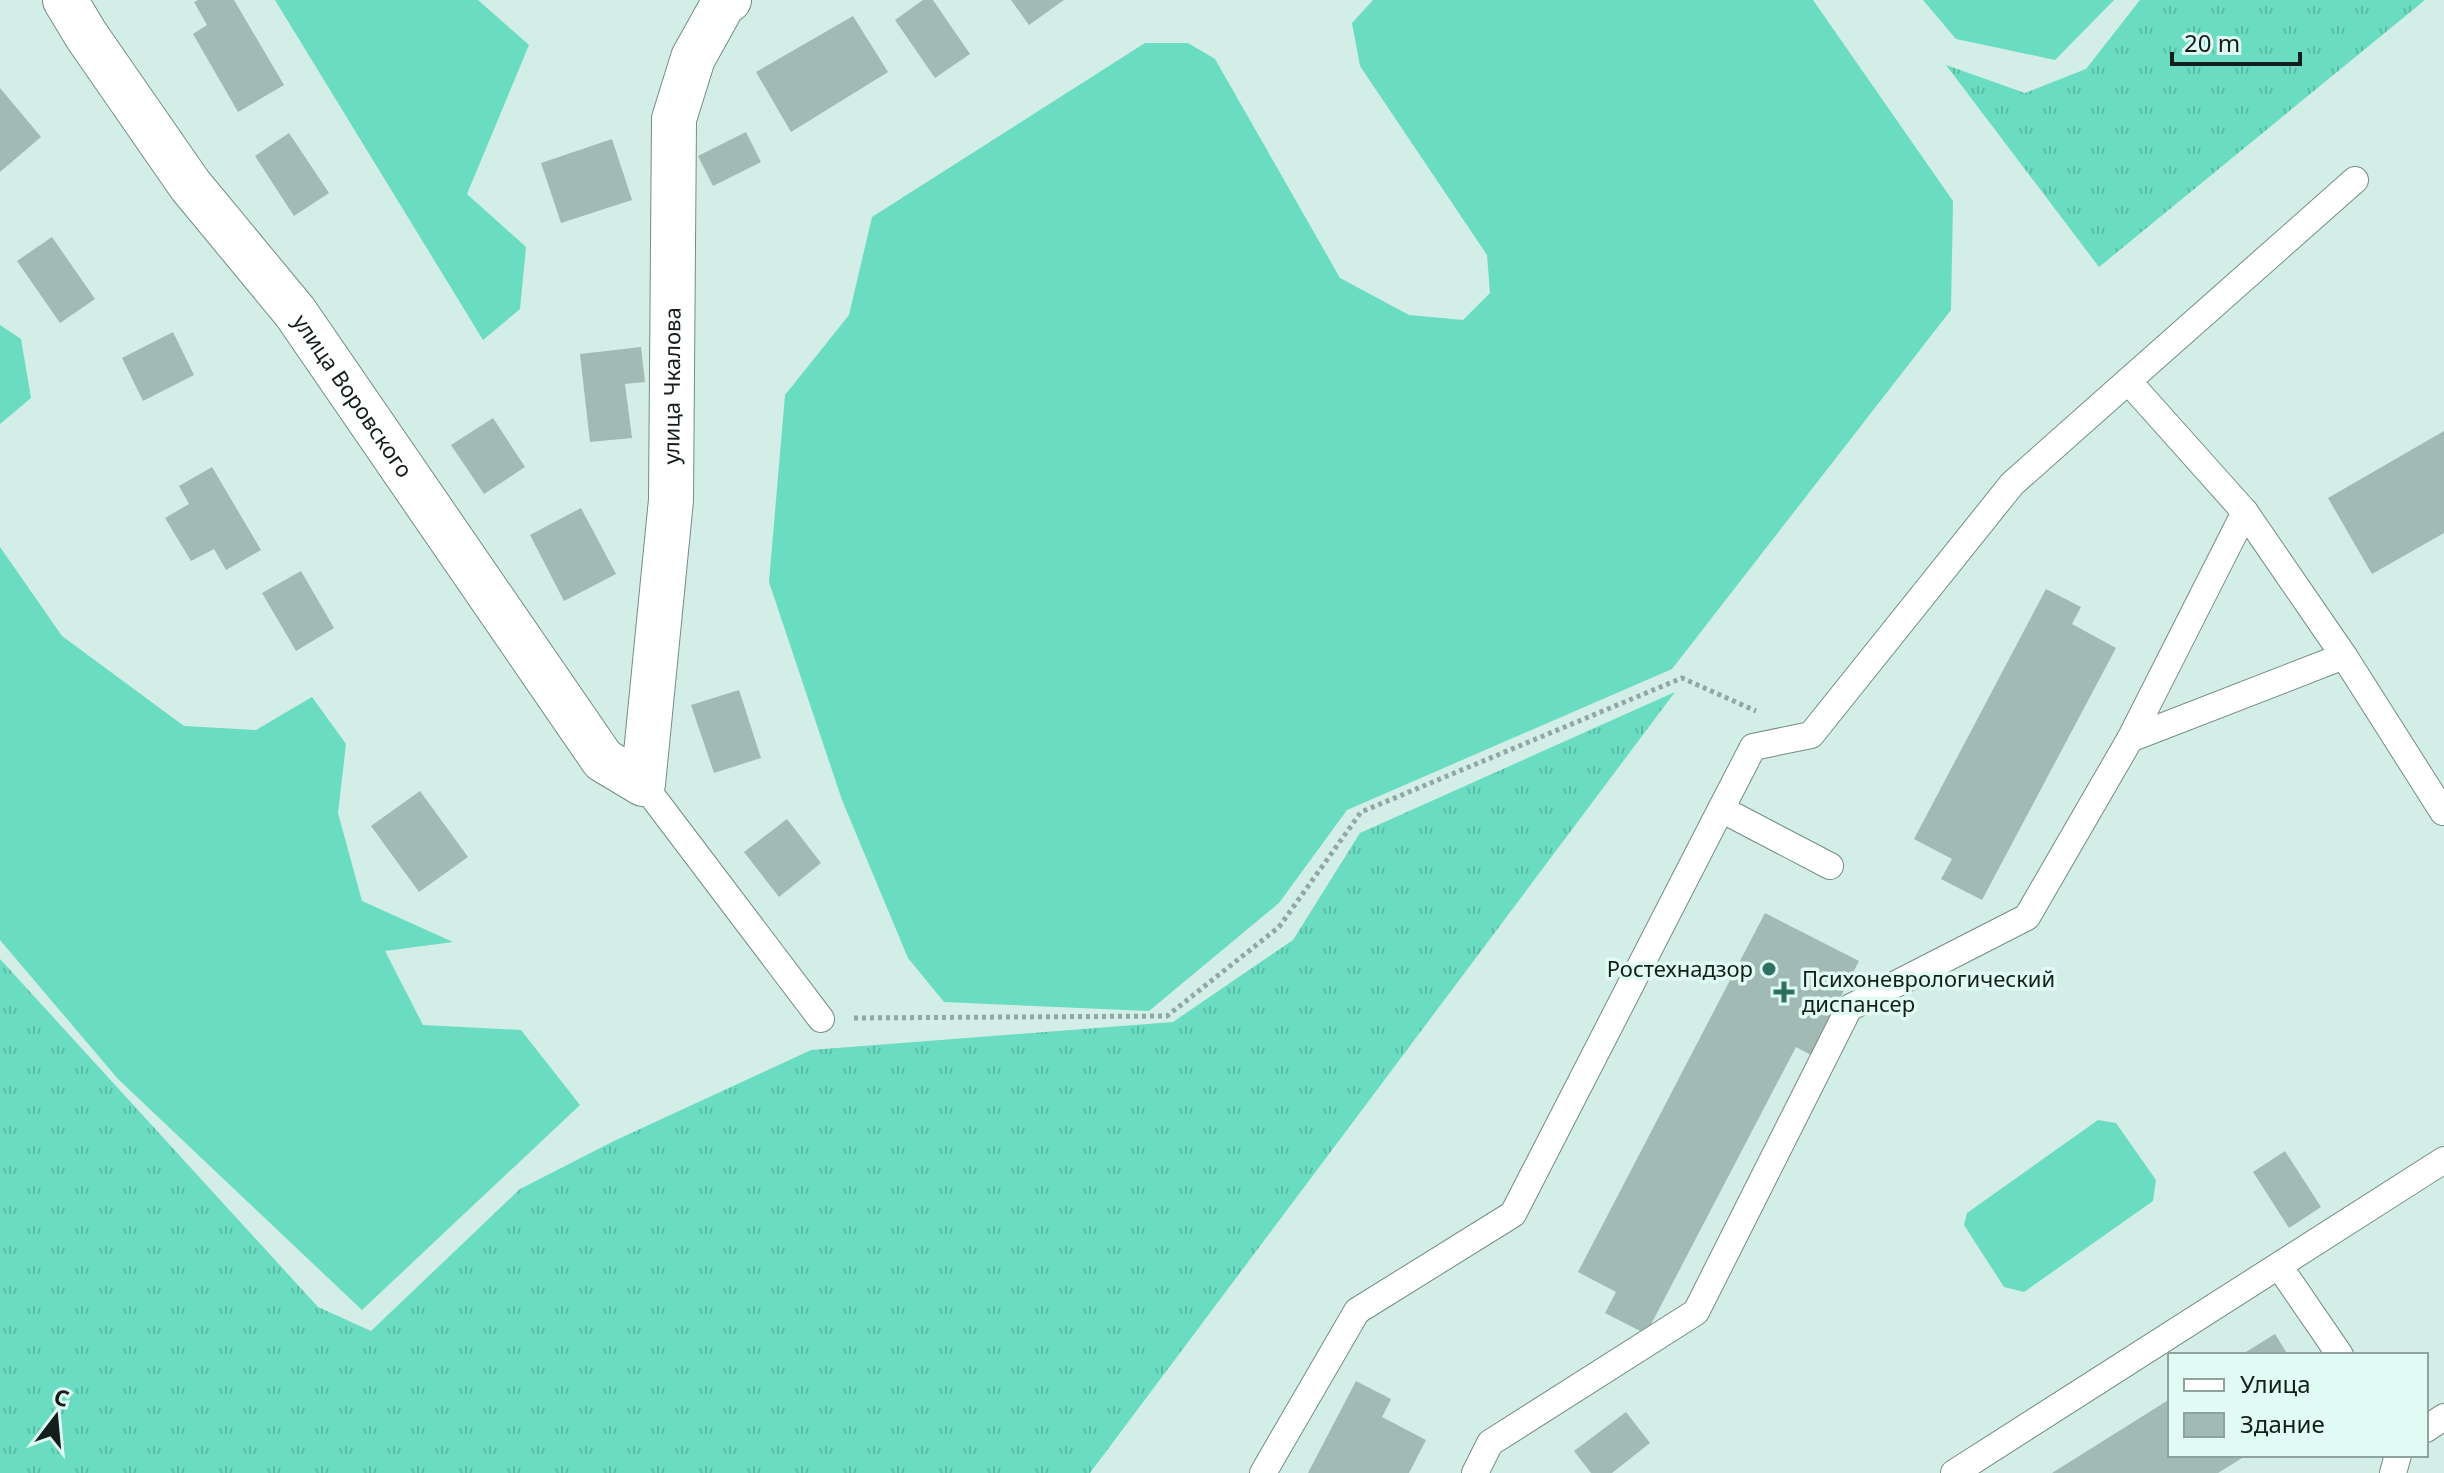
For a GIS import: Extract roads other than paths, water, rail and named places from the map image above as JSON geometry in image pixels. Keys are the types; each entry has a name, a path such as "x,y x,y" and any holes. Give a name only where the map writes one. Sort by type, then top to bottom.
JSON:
{"street":[{"name":"улица Воровского","path":"65,0 190,185 295,312 603,760 643,784"},
{"name":"улица Чкалова","path":"643,784 671,500 674,119 693,58 723,4 729,0"}],"lane":[{"path":"1263,1473 1357,1311 1513,1214 1753,747 1811,735 2012,484 2355,180"},
{"path":"2128,381 2245,512 2344,656 2443,812"},
{"path":"1475,1473 1490,1443 1696,1312 1849,1008 2027,917 2130,739 2245,512"},
{"path":"2130,739 2344,656"},
{"path":"643,784 821,1019"},
{"path":"1721,809 1830,866"},
{"path":"1954,1473 2444,1160"},
{"path":"2279,1266 2339,1353"}],"place":[{"name":"Ростехнадзор","path":"1769,969"},
{"name":"Психоневрологический диспансер","path":"1784,992"}]}
